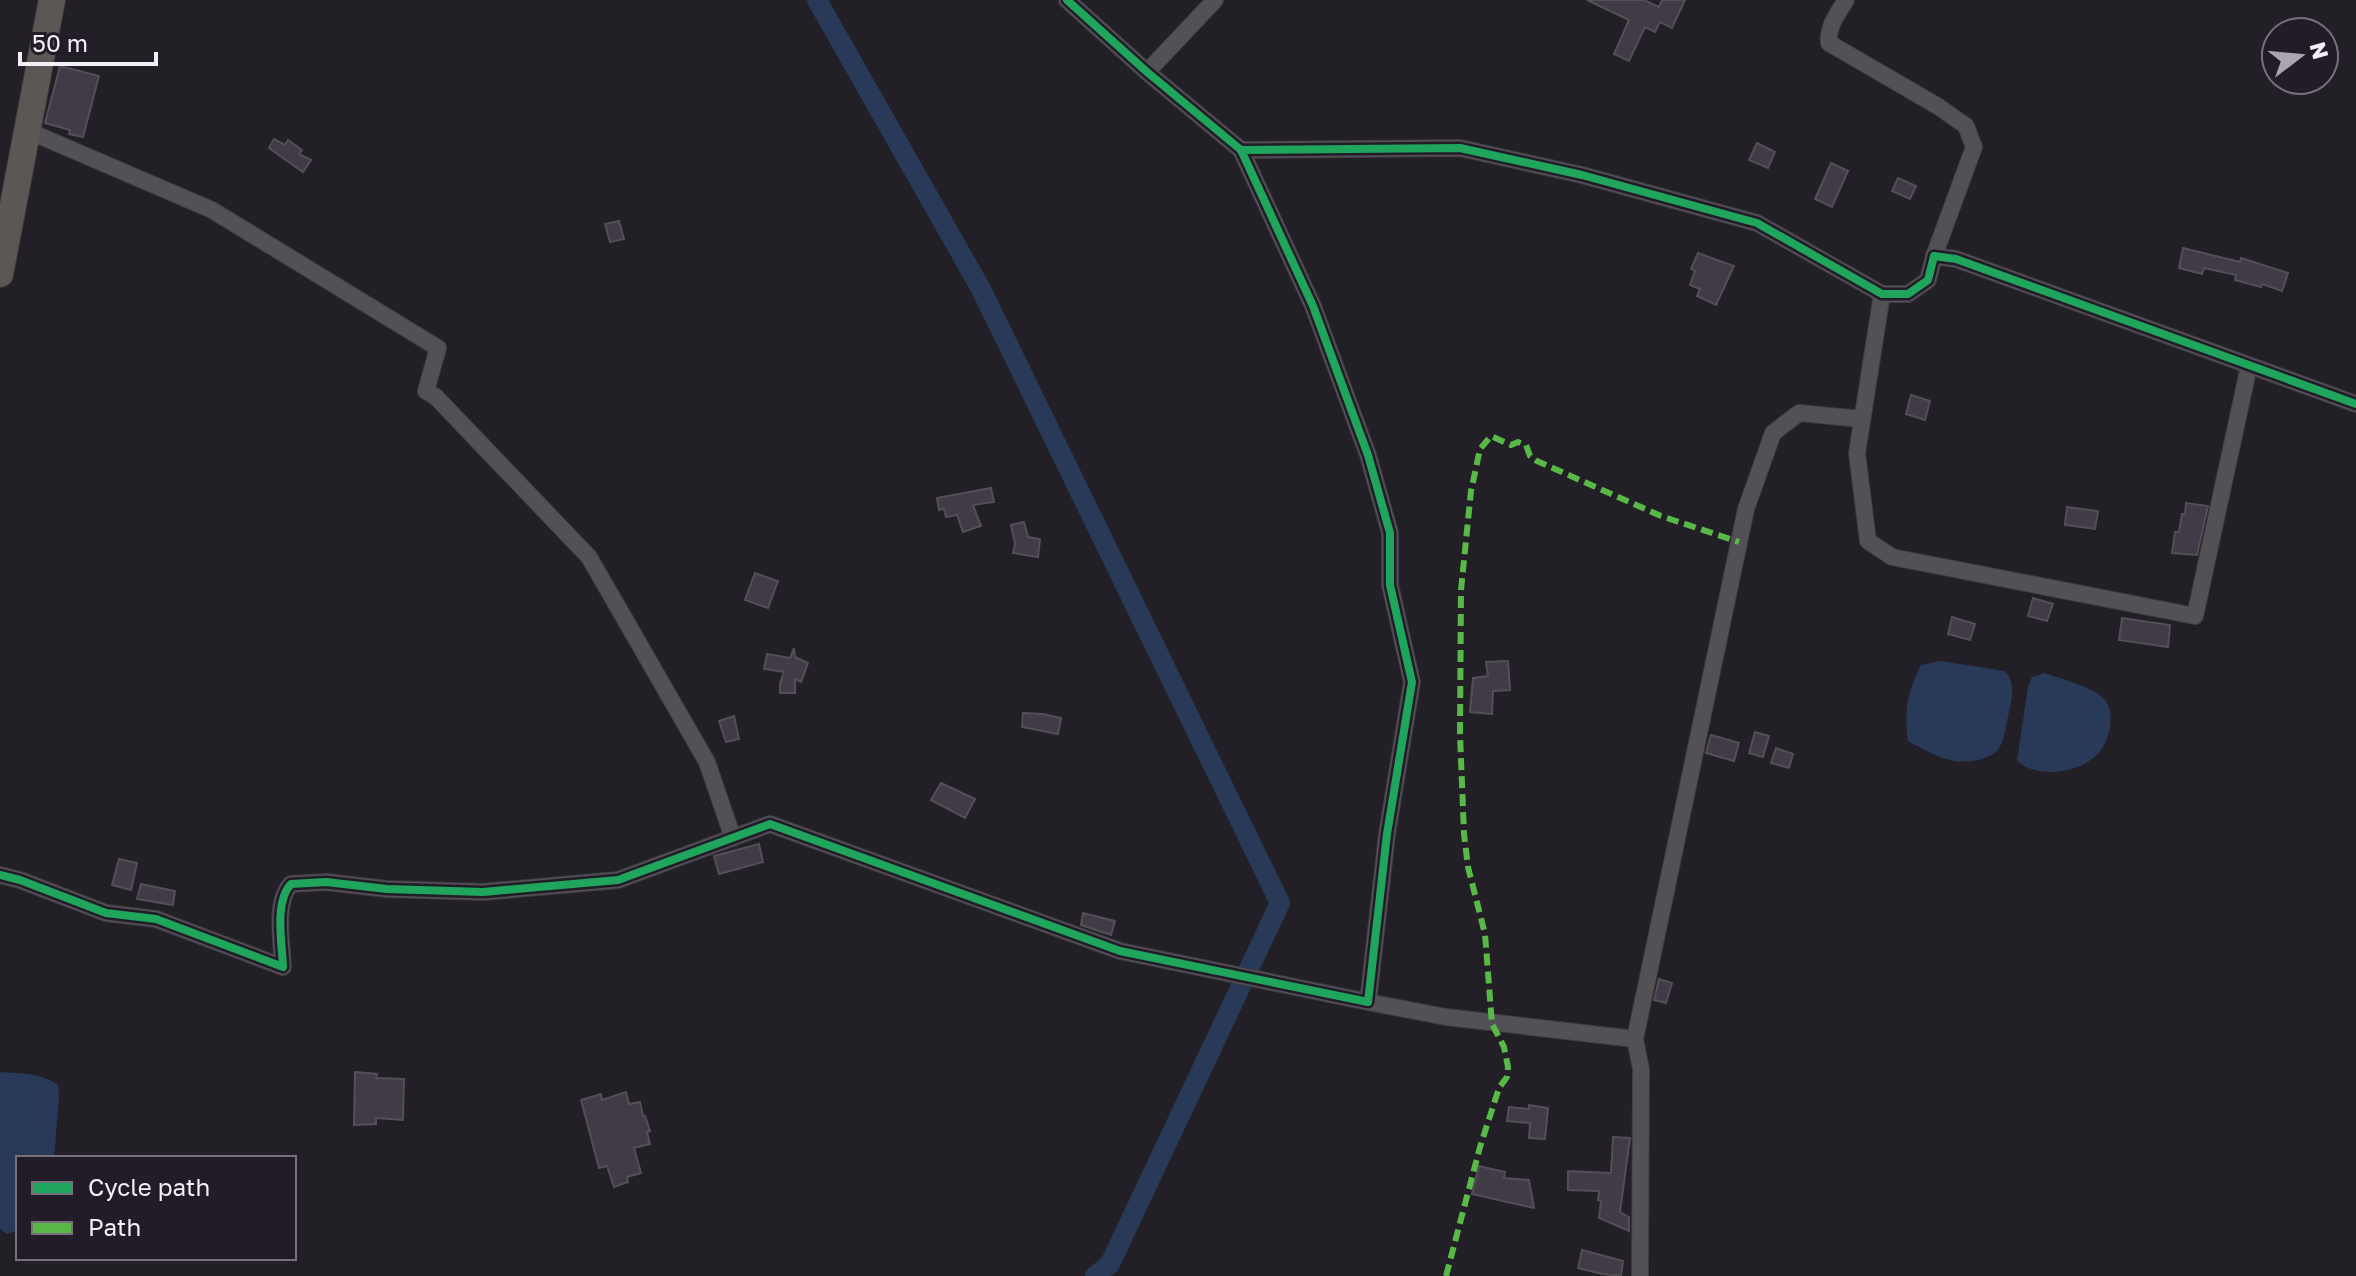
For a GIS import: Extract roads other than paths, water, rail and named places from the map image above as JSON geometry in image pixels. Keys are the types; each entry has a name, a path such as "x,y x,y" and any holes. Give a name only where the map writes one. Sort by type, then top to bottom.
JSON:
{"main road":[{"path":"0,274 52,0"}],"street":[{"path":"1067,0 1241,150 1313,306 1368,455 1390,533 1390,585 1412,682 1387,834 1368,1002"},
{"path":"1147,72 1215,0"},
{"path":"1241,150 1460,148 1582,175 1757,223 1882,294 1908,294 1928,280 1974,147 1966,126 1829,43 1828,36 1846,0"},
{"path":"26,130 212,210 438,348 426,391 436,397 589,557 707,762 733,838"},
{"path":"1934,256 1956,259 2356,404"},
{"path":"1882,294 1857,453 1868,541 1892,557 2195,616 2249,366"},
{"path":"1640,1276 1641,1069 1635,1039 1746,509 1773,433 1799,413 1862,419"},
{"path":"0,875 106,913 156,919 283,967 280,902 291,884 326,882 387,889 483,892 618,880 770,824 1120,951 1476,1022 1635,1039"}],"water":[{"path":"1941,661 2005,671 2008,676 2012,696 2005,731 1999,748 1990,756 1968,761 1950,760 1908,741 1908,702 1916,675 1921,665"},
{"path":"2045,673 2090,689 2102,697 2109,708 2109,730 2101,750 2094,758 2073,769 2037,771 2017,761 2028,687 2032,677"},
{"path":"0,1072 30,1074 58,1085 54,1156 16,1156 16,1231 7,1234 0,1229"}],"waterway":[{"path":"817,0 981,289 1280,903 1110,1264 1095,1276"}]}
